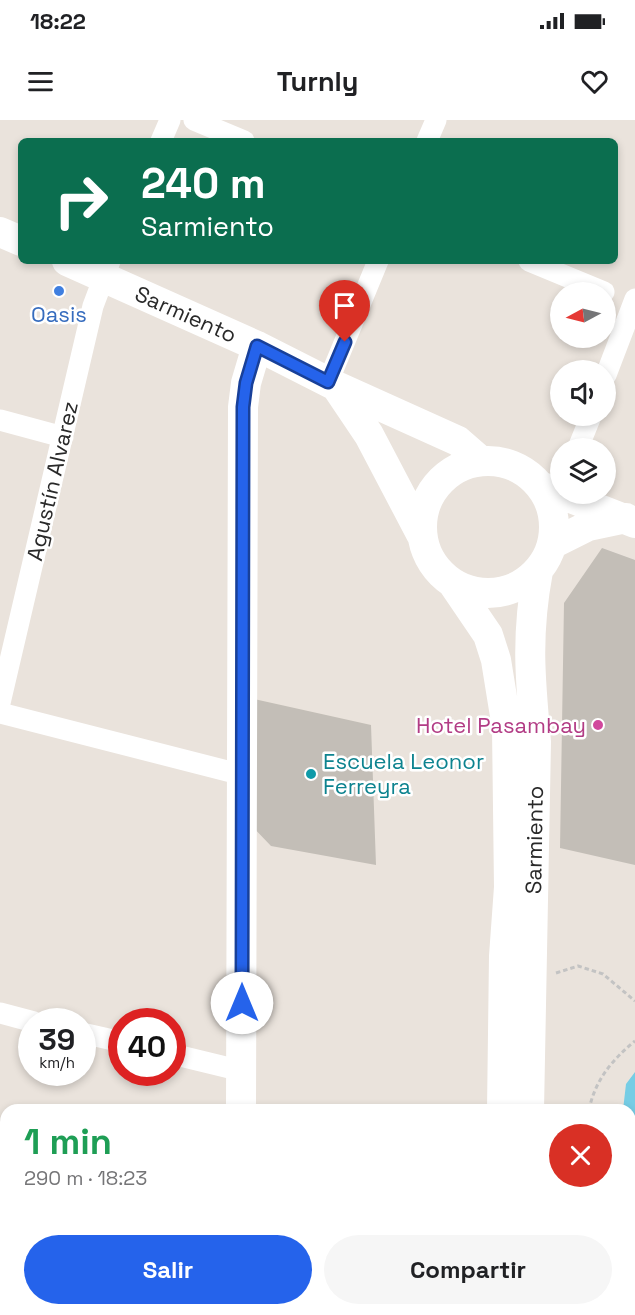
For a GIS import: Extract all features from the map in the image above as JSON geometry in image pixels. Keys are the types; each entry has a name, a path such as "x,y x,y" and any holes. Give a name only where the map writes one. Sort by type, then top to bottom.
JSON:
{"street":[{"path":"162,138 170,120"},
{"path":"194,120 237,138"},
{"path":"428,138 436,120"},
{"path":"0,232 18,240"},
{"name":"Sarmiento","path":"82,264 106,269 332,384 458,441 481,461"},
{"path":"332,384 377,264"},
{"path":"536,264 579,282"},
{"name":"Agustín Alvarez","path":"0,703 93,306 106,269"},
{"path":"612,360 634,303 616,297"},
{"path":"241,1104 243,407 246,383 257,346"},
{"name":"Sarmiento","path":"332,384 369,435 422,534"},
{"path":"0,420 63,437"},
{"path":"550,488 519,468 501,462 481,461 461,466 443,477 430,493 423,513 422,534 427,554 438,572 454,585 471,592 489,594 507,591 524,583 538,571 547,558 552,544 553,504"},
{"path":"588,504 630,520"},
{"path":"552,544 588,526 630,520"},
{"name":"Sarmiento","path":"530,1104 536,742 530,689 529,647 531,610 538,571"},
{"name":"Sarmiento","path":"454,585 488,635 496,660 507,728 509,887 504,956 502,1104"},
{"path":"0,713 243,775"},
{"path":"0,1013 18,1018"},
{"path":"186,1057 242,1071"}],"path":[{"path":"532,981 578,966 603,974 635,1001"},
{"path":"590,1104 592,1093 602,1074 635,1041"}],"water":[{"path":"635,1072 635,1104 624,1104 626,1084"}],"building":[{"name":"Hotel Pasambay","path":"602,548 635,560 635,865 560,848 564,603"},
{"name":"Escuela Leonor Ferreyra","path":"250,698 371,725 376,865 271,846 249,823"}],"place":[{"name":"Oasis","path":"59,291"},
{"name":"Hotel Pasambay","path":"598,725"},
{"name":"Escuela Leonor Ferreyra","path":"311,774"}],"route":[{"path":"242,1003 243,407 246,383 257,346 328,382 345,342"}]}
